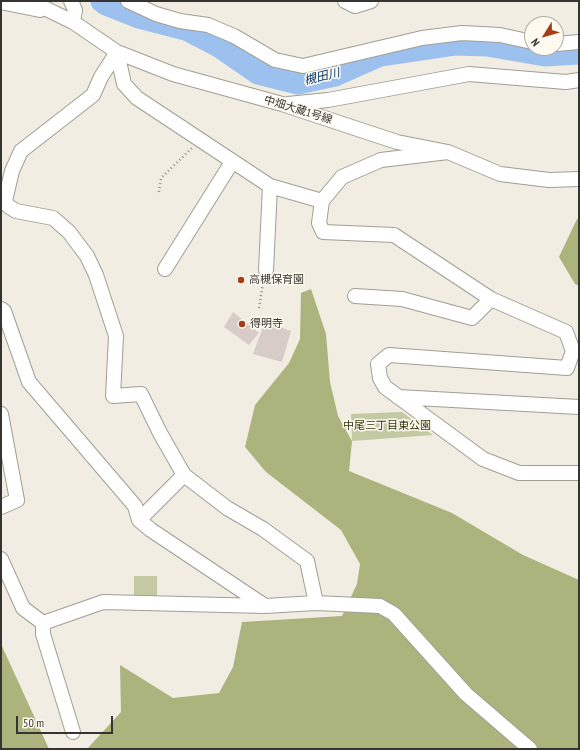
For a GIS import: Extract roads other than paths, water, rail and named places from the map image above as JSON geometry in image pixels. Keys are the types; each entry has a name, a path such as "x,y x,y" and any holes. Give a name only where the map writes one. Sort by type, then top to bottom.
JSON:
{"street":[{"name":"中畑大蔵1号線","path":"30,1 73,22 117,52 173,74 282,104 397,142 448,152 500,174 549,180 579,180"},
{"path":"71,1 76,10 73,22"},
{"path":"128,1 156,14 208,25 234,36 275,60 303,66 422,38 462,33 500,35 524,40"},
{"path":"345,1 355,6 371,1"},
{"path":"1,2 55,14"},
{"path":"564,43 579,42"},
{"path":"117,52 124,84 137,98 270,186 322,201"},
{"path":"117,52 101,77 93,95 21,151 12,171 5,201 8,206 16,211 52,218 69,232 87,256 96,275 116,336 112,396 141,394 160,433 184,476 226,508 263,529 307,561 316,603"},
{"path":"282,104 328,100 469,74 566,82 579,80"},
{"path":"448,152 381,160 342,177 322,201 319,223 323,232 394,235 491,299 566,332 573,352 567,368 389,355 378,364 380,378 385,387 483,459 520,473 579,473"},
{"path":"164,269 232,162"},
{"path":"266,270 270,186"},
{"path":"355,296 402,298 472,318 491,299"},
{"path":"1,309 4,311 29,382 136,506 139,520 176,548 265,606"},
{"path":"398,397 579,407"},
{"path":"1,414 16,500 1,507"},
{"path":"139,520 184,476"},
{"path":"1,559 23,608 43,623"},
{"path":"43,623 103,602 265,606 316,603 380,606 394,614 466,694 530,749"},
{"path":"43,623 43,634 73,732"}],"waterway":[{"name":"槻田川","path":"102,1 139,17 186,29 219,46 258,73 298,83 335,75 380,55 454,44 487,45 545,55 579,53"}],"place":[{"name":"高槻保育園","path":"241,280"},
{"name":"得明寺","path":"242,324"}],"park label":[{"name":"中尾三丁目東公園","path":"387,426"}]}
